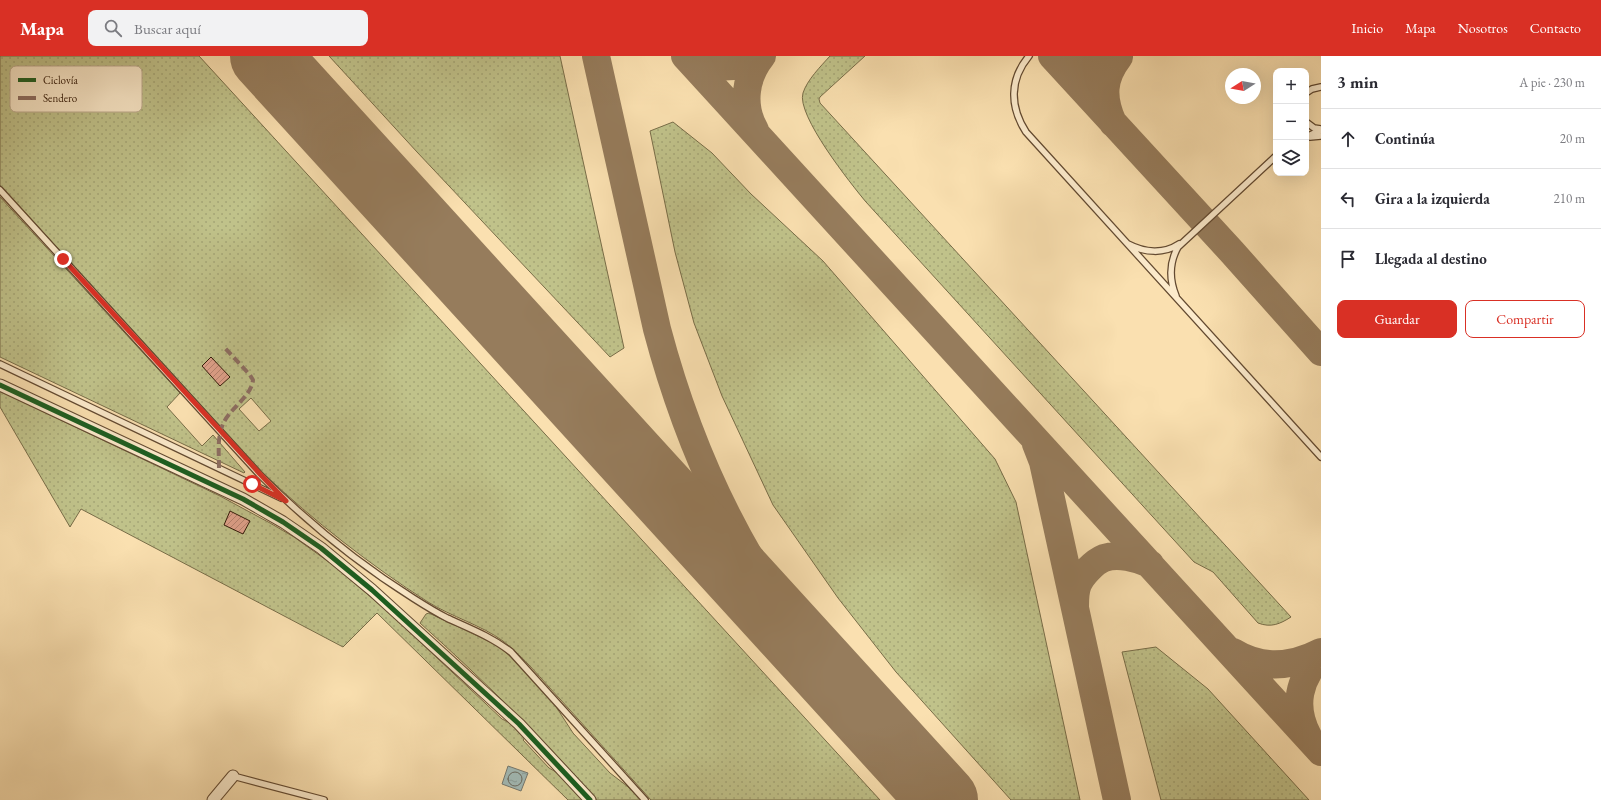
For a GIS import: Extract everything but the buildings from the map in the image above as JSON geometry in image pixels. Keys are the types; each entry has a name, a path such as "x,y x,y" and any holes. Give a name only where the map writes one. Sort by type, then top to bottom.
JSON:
{"street":[{"path":"0,385 243,499 283,522 321,548 372,590 519,724 590,800"},
{"path":"213,800 233,776"}],"lane":[{"path":"1030,56 1019,70 1015,85 1015,105 1017,117 1032,140 1321,457"},
{"path":"1309,92 1312,89 1321,87"},
{"path":"1309,125 1320,132"},
{"path":"1309,137 1320,132"},
{"path":"1124,242 1135,247 1154,251 1171,248 1183,241 1273,159"},
{"path":"0,190 286,501 392,584 445,616 494,640 507,649 645,800"},
{"path":"1178,301 1172,285 1170,269 1176,251 1183,241"},
{"path":"0,364 286,501"},
{"path":"233,776 324,800"}],"green space":[{"path":"0,56 199,56 880,800 651,800 533,669 511,647 494,635 428,602 406,588 343,542 264,474 0,185","holes":["251,398 271,421 259,431 239,409"]},
{"path":"329,56 560,56 624,348 610,357"},
{"path":"830,56 865,56 820,97 820,103 1291,617 1283,622 1271,625 1258,623 1213,572 1194,562 866,202 826,149 808,117 803,103 803,93 805,88 815,73"},
{"path":"673,122 712,153 751,194 823,261 995,459 1016,502 1080,800 1011,800 896,672 838,598 773,505 722,396 694,323 675,252 650,131"},
{"path":"0,197 180,393 167,407 202,446 213,435 245,472 244,473 0,357"},
{"path":"0,391 220,496 294,537 333,565 386,610 502,719 516,726 526,736 523,740 549,768 563,776 585,800 568,800 377,613 343,647 81,509 70,527 0,407"},
{"path":"429,613 498,646 511,657 553,702 573,733 610,773 627,786 641,800 597,800 511,709 420,623 426,614"},
{"path":"1156,647 1208,689 1309,800 1161,800 1122,652"}],"water":[{"path":"508,766 528,773 521,791 502,784"}],"taxiway":[{"path":"596,56 657,329 679,401 705,470 738,536 757,569 795,628 856,703 943,800"},
{"path":"685,56 1321,752"},
{"path":"687,56 705,64 714,66 732,66 750,61 759,56"},
{"path":"755,130 748,111 747,92 752,73 762,56"},
{"path":"1052,56 1232,252 1321,352"},
{"path":"1054,58 1070,66 1087,68 1103,65 1119,57 1109,73 1106,89 1107,105 1113,123"},
{"path":"1036,444 1043,462 1117,800"},
{"path":"1075,606 1076,592 1080,580 1096,562 1104,558 1121,556 1133,558 1150,564"},
{"path":"1233,652 1244,658 1266,664 1299,661 1321,652"},
{"path":"1308,736 1300,714 1300,693 1307,674 1321,655"}],"runway":[{"path":"265,56 943,800"}],"marked path":[{"path":"219,468 219,440 221,429 226,418 248,392 253,380 225,348"}],"cycle path":[{"path":"0,385 243,499 283,522 321,548 372,590 519,724 590,800"}],"route":[{"path":"63,259 286,501 252,484"}]}
